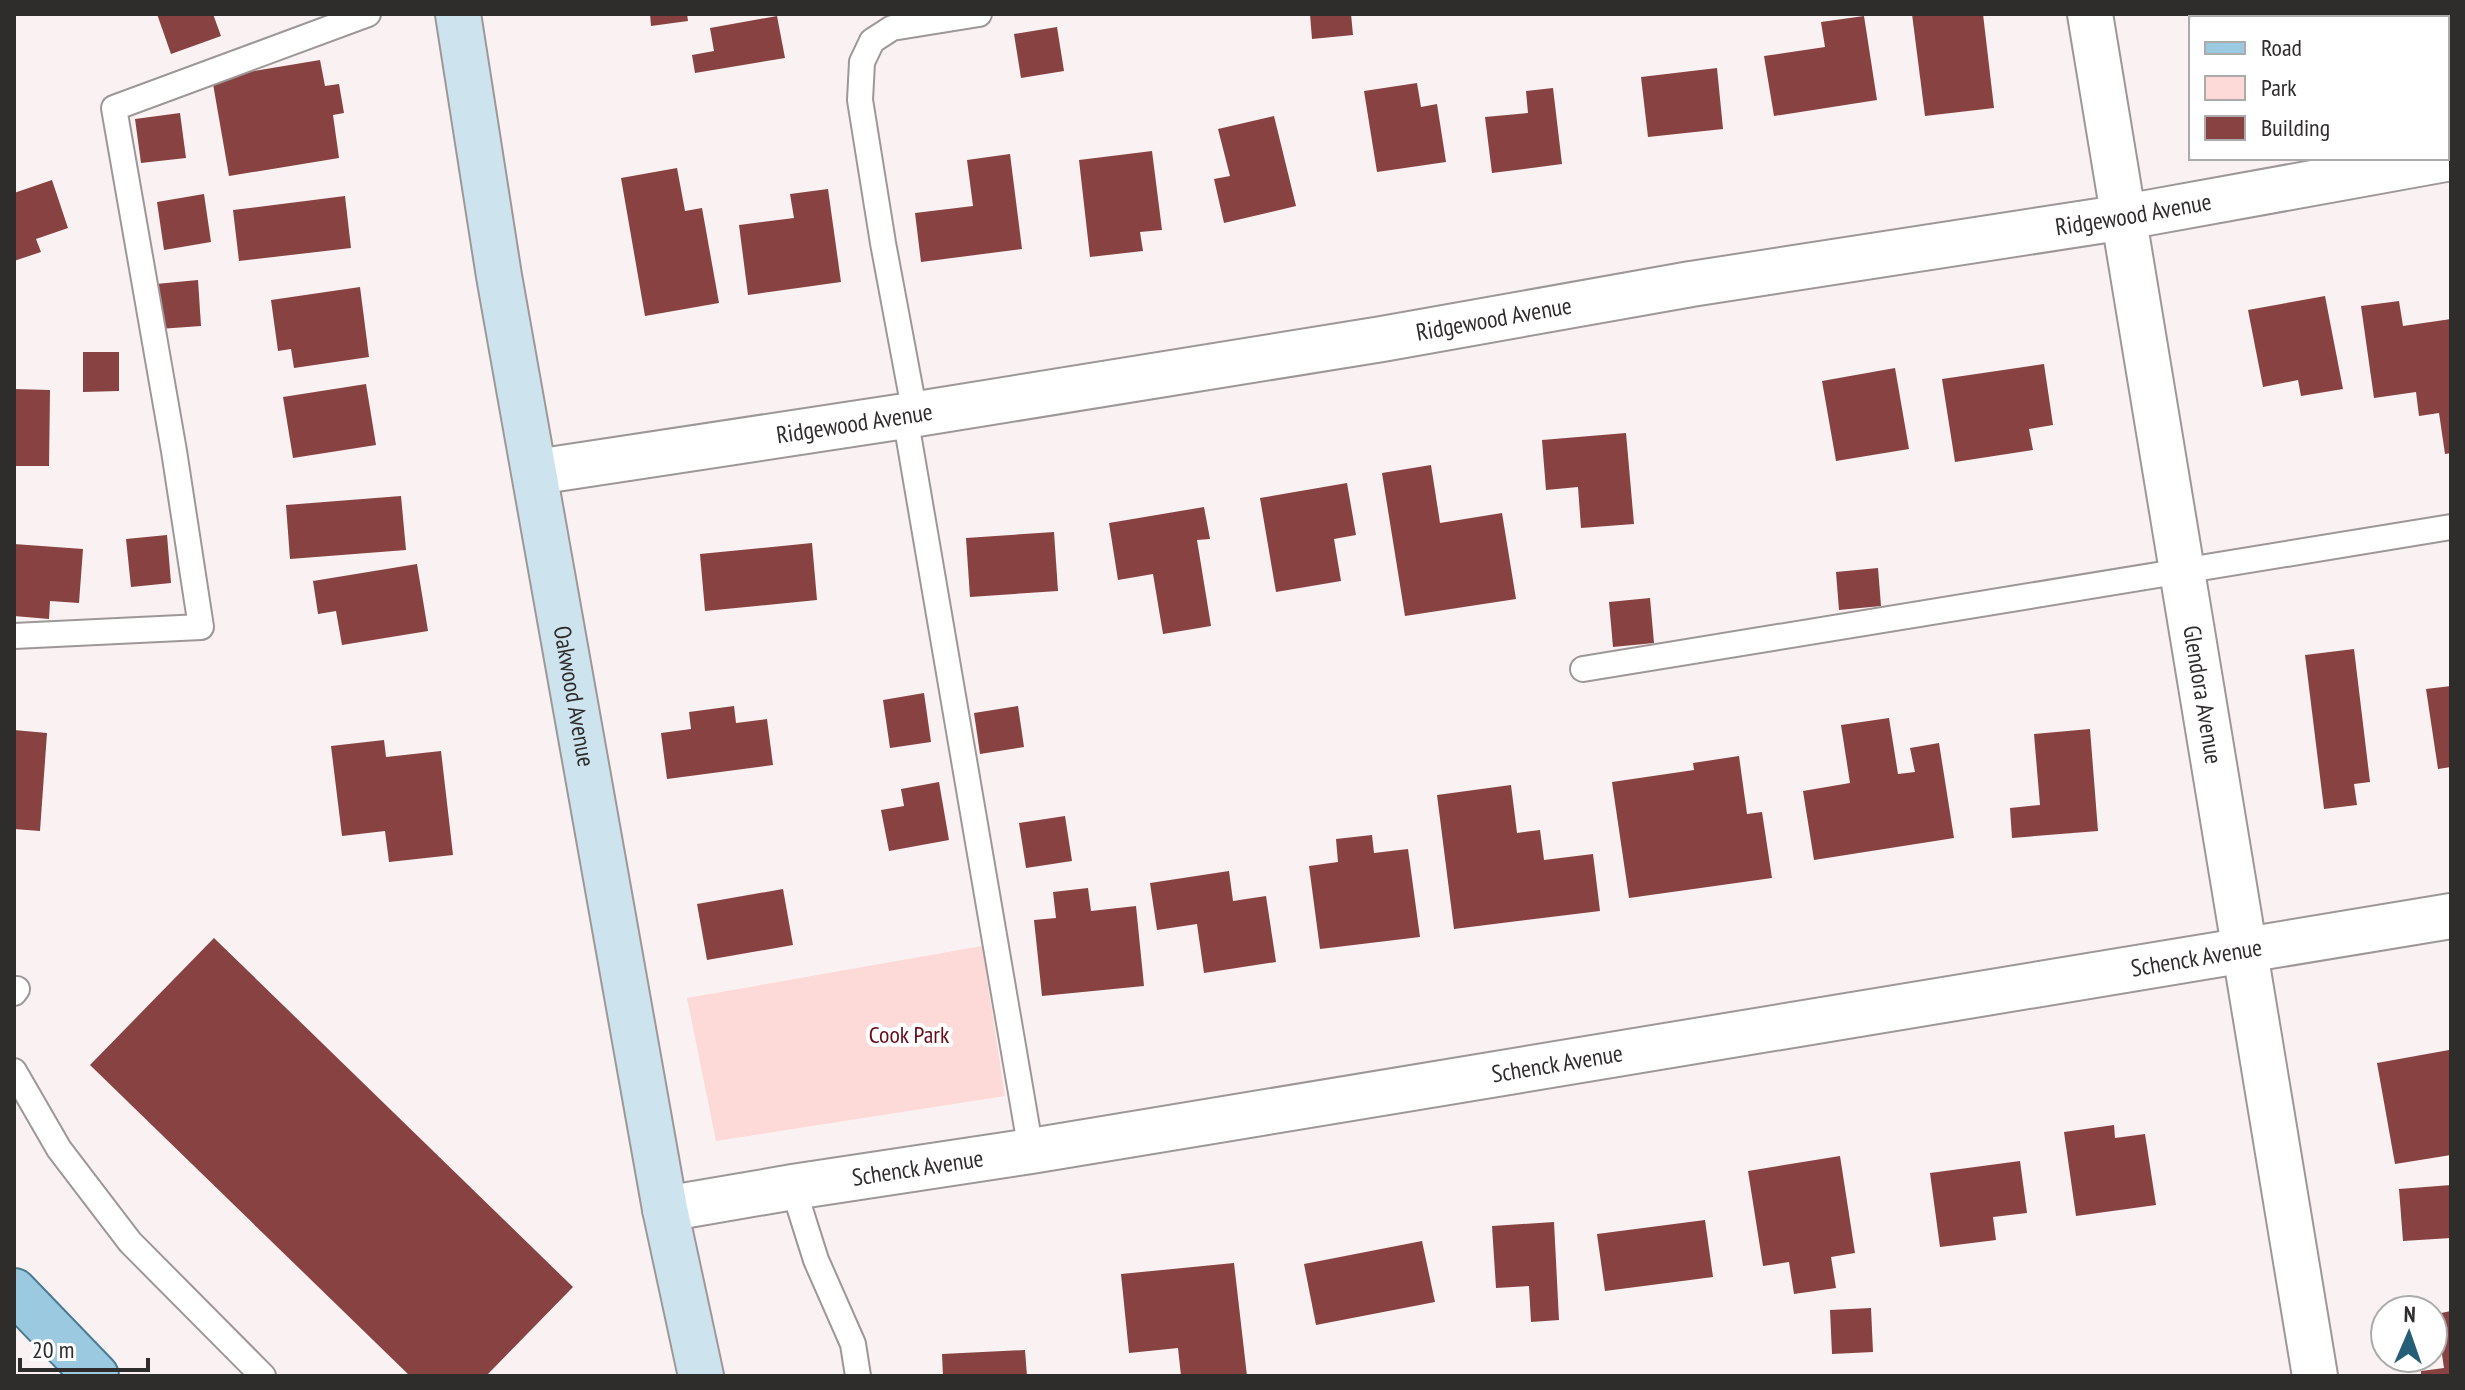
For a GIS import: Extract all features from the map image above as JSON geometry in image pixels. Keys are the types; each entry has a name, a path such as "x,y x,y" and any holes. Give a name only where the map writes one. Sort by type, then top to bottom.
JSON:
{"main road":[{"path":"14,1291 96,1376"}],"street":[{"name":"Oakwood Avenue","path":"458,14 499,276 665,1209 701,1376"},
{"name":"Glendora Avenue","path":"2090,14 2315,1376"},
{"name":"Ridgewood Avenue","path":"536,472 1382,339 1691,284 2125,217 2440,160"},
{"name":"Schenck Avenue","path":"665,1209 2451,916"}],"lane":[{"path":"14,636 201,627 114,108 368,14"},
{"path":"979,14 892,28 872,41 862,62 860,100 1031,1151"},
{"path":"1583,669 2451,527"},
{"path":"14,1071 59,1149 130,1242 263,1376"},
{"path":"793,1187 816,1260 853,1344 858,1376"}],"green space":[{"name":"Cook Park","path":"982,946 1005,1096 716,1141 687,998"}],"building":[{"path":"157,14 213,14 221,36 171,54"},
{"path":"650,14 687,14 688,21 651,26"},
{"path":"1310,14 1351,14 1353,35 1312,39"},
{"path":"1912,14 1983,14 1994,108 1925,116"},
{"path":"2210,14 2290,14 2290,16"},
{"path":"777,16 785,58 695,73 692,55 714,51 710,28"},
{"path":"1864,16 1877,100 1774,116 1764,56 1825,47 1821,22"},
{"path":"1057,27 1064,71 1021,78 1014,34"},
{"path":"320,60 325,86 339,84 344,113 333,115 339,158 229,176 212,78"},
{"path":"1717,68 1723,129 1648,137 1641,77"},
{"path":"1417,83 1421,107 1437,104 1446,162 1377,172 1364,91"},
{"path":"1553,88 1562,164 1492,173 1485,117 1528,113 1526,91"},
{"path":"180,113 186,158 141,163 135,119"},
{"path":"1274,116 1296,206 1224,223 1214,179 1230,176 1218,129"},
{"path":"1152,151 1162,230 1140,232 1143,251 1090,257 1079,160"},
{"path":"1010,154 1022,249 921,262 915,213 973,206 967,160"},
{"path":"677,168 685,211 702,208 719,303 645,316 621,178"},
{"path":"52,180 68,228 36,239 41,252 14,261 14,193"},
{"path":"828,189 841,282 748,295 739,225 794,218 790,194"},
{"path":"204,194 211,242 164,250 157,202"},
{"path":"345,196 351,248 239,261 233,210"},
{"path":"198,280 201,326 159,329 156,284"},
{"path":"360,287 369,357 294,368 291,349 278,351 271,300"},
{"path":"2325,296 2343,389 2301,396 2298,380 2263,387 2248,310"},
{"path":"2399,301 2403,326 2451,319 2451,453 2445,454 2439,413 2419,416 2416,392 2374,398 2361,306"},
{"path":"83,352 119,352 119,391 83,392"},
{"path":"2044,364 2053,425 2029,429 2033,450 1955,462 1942,379"},
{"path":"1895,368 1909,449 1836,461 1822,381"},
{"path":"366,384 376,445 293,458 283,397"},
{"path":"14,389 50,390 49,466 14,466"},
{"path":"1626,433 1634,524 1581,528 1578,487 1546,490 1542,440"},
{"path":"1431,465 1440,523 1502,513 1516,599 1405,616 1382,473"},
{"path":"1347,483 1356,535 1334,539 1341,581 1276,592 1260,498"},
{"path":"401,496 406,550 290,559 286,505"},
{"path":"1204,507 1210,539 1197,540 1211,626 1163,634 1153,574 1118,580 1109,523"},
{"path":"1054,532 1058,591 970,597 966,538"},
{"path":"167,535 171,583 131,587 126,539"},
{"path":"812,543 817,600 705,611 700,554"},
{"path":"14,544 83,549 79,603 50,601 49,619 14,616"},
{"path":"417,564 428,631 342,645 336,611 318,614 313,581"},
{"path":"1878,568 1881,606 1839,610 1836,572"},
{"path":"1650,598 1654,643 1613,647 1609,602"},
{"path":"2354,649 2370,782 2354,784 2357,805 2324,809 2305,655"},
{"path":"2451,686 2451,767 2438,769 2426,689"},
{"path":"924,693 931,742 890,748 883,700"},
{"path":"734,706 736,723 767,719 773,765 667,779 661,733 691,729 689,712"},
{"path":"1018,706 1024,747 980,754 974,713"},
{"path":"1889,718 1898,774 1915,772 1910,748 1939,743 1954,838 1814,860 1803,791 1850,783 1841,725"},
{"path":"2090,729 2098,831 2012,838 2010,808 2040,805 2034,734"},
{"path":"14,730 47,733 40,831 14,829"},
{"path":"384,740 386,757 441,751 453,855 389,862 385,831 342,836 331,746"},
{"path":"1739,756 1747,814 1762,812 1772,878 1629,898 1612,782 1694,770 1693,763"},
{"path":"939,782 949,840 889,851 881,810 904,806 901,789"},
{"path":"1511,785 1517,833 1540,830 1544,860 1593,854 1600,911 1454,929 1437,795"},
{"path":"1065,816 1072,861 1026,868 1019,823"},
{"path":"1372,835 1374,853 1408,849 1420,937 1320,949 1309,866 1338,862 1336,839"},
{"path":"1229,871 1233,901 1266,896 1276,962 1204,973 1197,924 1157,930 1150,883"},
{"path":"1088,888 1091,911 1136,906 1144,986 1042,996 1034,920 1056,918 1053,892"},
{"path":"783,889 793,945 707,960 697,904"},
{"path":"214,938 573,1287 486,1376 410,1376 90,1065"},
{"path":"2449,1050 2451,1155 2395,1164 2377,1063"},
{"path":"2114,1125 2115,1138 2145,1134 2156,1205 2076,1216 2064,1132"},
{"path":"1840,1156 1855,1253 1831,1257 1836,1288 1794,1294 1789,1262 1763,1266 1748,1171"},
{"path":"2020,1161 2027,1213 1993,1217 1996,1240 1940,1247 1930,1173"},
{"path":"2451,1185 2451,1238 2403,1241 2399,1189"},
{"path":"1705,1220 1713,1277 1605,1291 1597,1234"},
{"path":"1554,1222 1559,1320 1531,1322 1529,1286 1496,1288 1492,1226"},
{"path":"1422,1241 1435,1302 1316,1325 1304,1264"},
{"path":"1234,1263 1247,1376 1181,1376 1178,1348 1129,1353 1121,1274"},
{"path":"1871,1308 1873,1352 1832,1354 1830,1310"},
{"path":"2449,1311 2451,1376 2421,1376 2449,1374"},
{"path":"1025,1350 1027,1376 943,1376 942,1354"}]}
